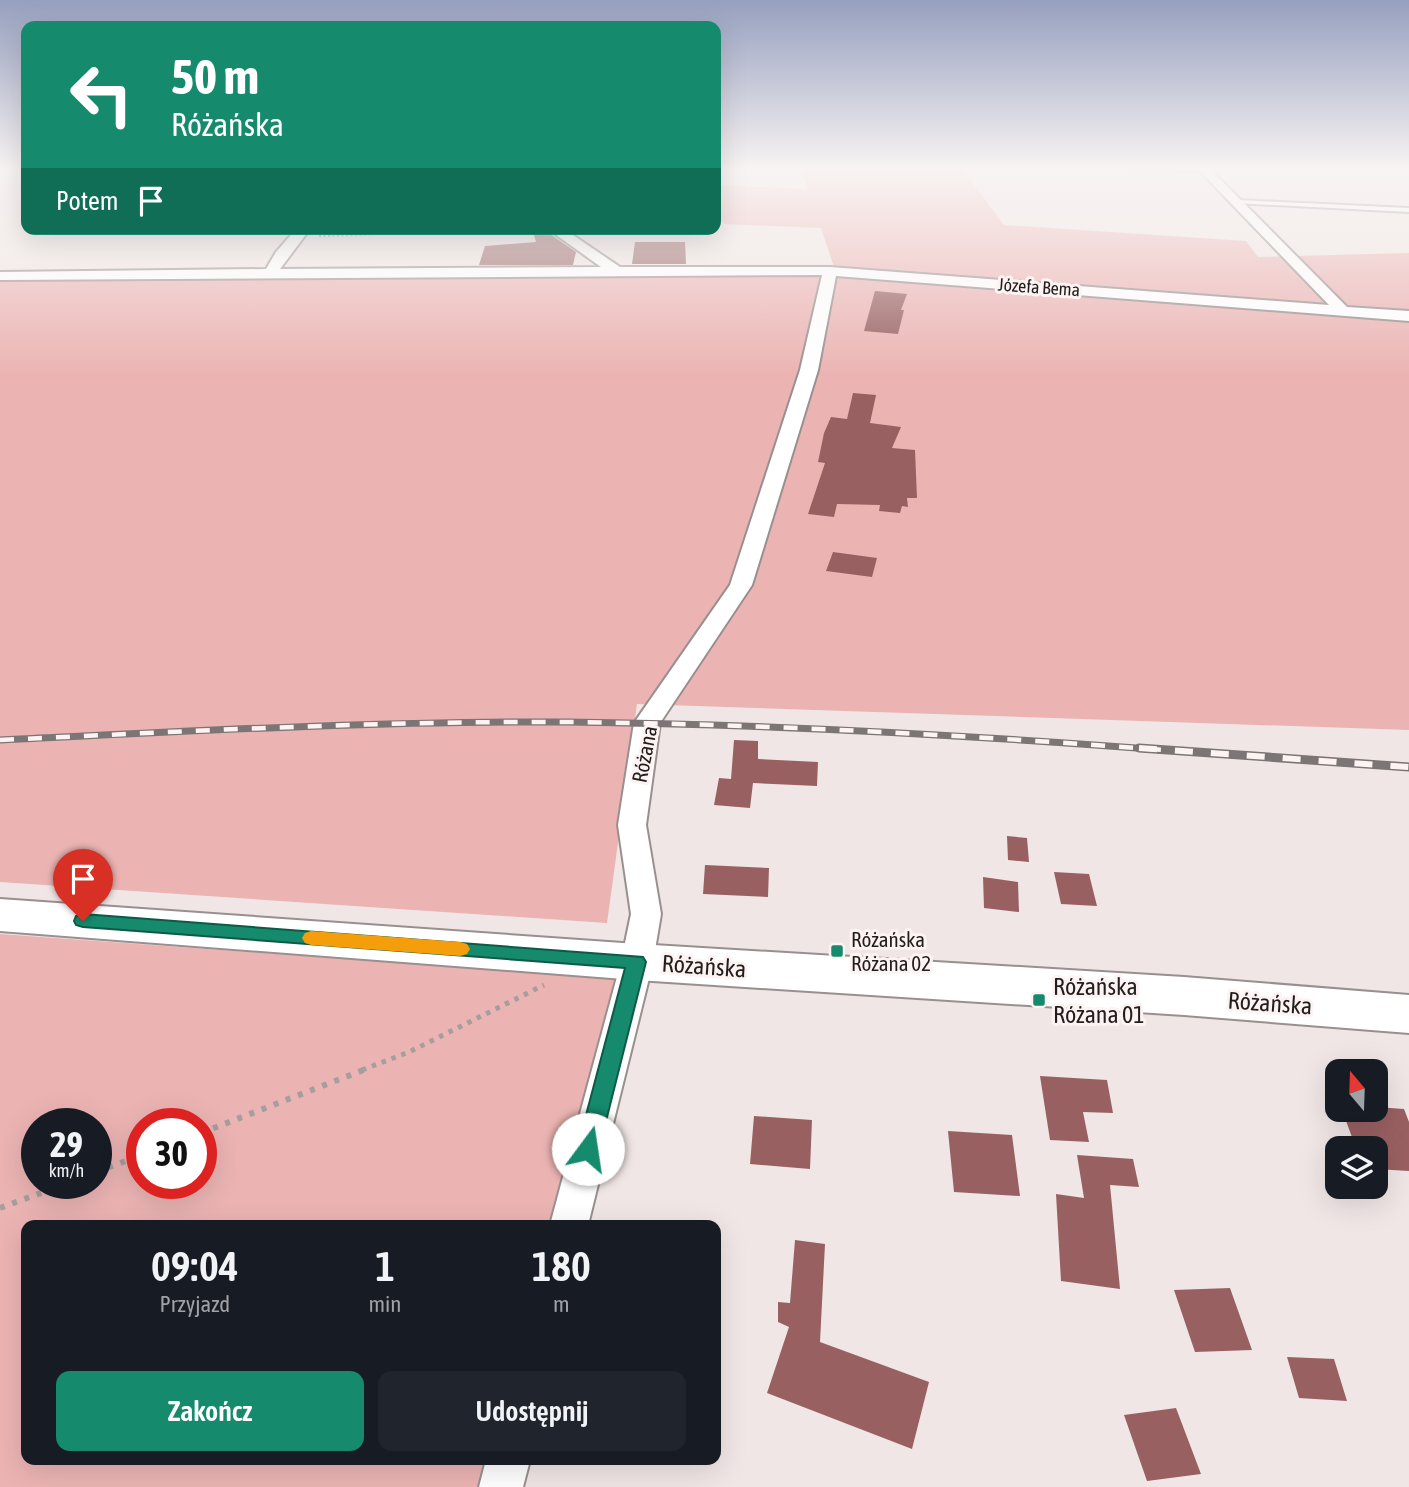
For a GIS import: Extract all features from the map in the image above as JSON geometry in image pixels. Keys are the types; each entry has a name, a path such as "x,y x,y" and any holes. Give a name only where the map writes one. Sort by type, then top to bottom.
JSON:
{"main road":[{"name":"Różańska","path":"0,915 636,962 1198,997 1409,1014"}],"street":[{"path":"271,273 276,261 297,236"},
{"path":"566,236 617,271"},
{"path":"1261,236 1292,280 1342,310"},
{"name":"Józefa Bema","path":"0,276 830,271 1409,316"},
{"name":"Różana","path":"570,1220 646,914 632,825 647,723 741,585 809,370 830,271"},
{"path":"1202,299 1258,296 1292,280"},
{"path":"501,1487 507,1465"}],"path":[{"path":"217,1127 409,1052 550,983"},
{"path":"0,1208 24,1199"}],"shaded area":[{"path":"824,236 1176,236 1246,241 1258,257 1409,253 1409,730 637,704 607,923 0,882 0,278 617,274 837,276"},
{"path":"0,934 626,979 559,1220 21,1220 21,1465 492,1465 485,1487 0,1487"}],"building":[{"path":"534,236 553,236 576,252 573,265 479,265 485,246 536,242"},
{"path":"635,242 685,242 686,264 632,264"},
{"path":"875,291 907,294 901,310 904,310 898,334 864,331"},
{"path":"853,393 876,395 870,423 901,427 892,448 915,450 917,498 907,498 908,507 902,506 900,513 879,511 880,505 837,504 834,517 808,514 825,463 818,462 824,433 831,417 847,419"},
{"path":"833,552 877,558 872,577 826,571"},
{"path":"734,740 758,741 758,759 818,762 817,786 753,783 750,808 714,805 719,778 731,779"},
{"path":"1007,836 1027,838 1029,862 1008,860"},
{"path":"705,865 769,868 768,897 703,894"},
{"path":"1054,872 1089,874 1097,906 1061,904"},
{"path":"983,877 1018,882 1019,912 984,908"},
{"path":"1040,1076 1107,1080 1113,1113 1083,1112 1089,1142 1050,1140"},
{"path":"1388,1108 1404,1109 1409,1122 1409,1171 1388,1170 1388,1136 1352,1136 1346,1122 1388,1122"},
{"path":"754,1116 812,1120 810,1169 750,1164"},
{"path":"948,1131 1012,1135 1020,1196 954,1192"},
{"path":"1077,1155 1133,1159 1139,1187 1110,1185 1120,1289 1061,1281 1056,1194 1084,1198"},
{"path":"795,1240 825,1244 820,1342 929,1382 912,1449 767,1393 789,1327 778,1322 778,1302 790,1303"},
{"path":"1230,1288 1252,1350 1195,1352 1174,1290"},
{"path":"1287,1357 1334,1359 1347,1401 1299,1398"},
{"path":"1176,1408 1201,1474 1147,1481 1124,1415"}],"railway":[{"path":"0,740 354,725 567,722 865,731 1163,750"},
{"path":"1139,748 1409,767"}],"slow traffic":[{"path":"311,938 460,949"}],"place":[{"name":"Różańska Różana 02","path":"837,951"},
{"name":"Różańska Różana 01","path":"1039,1000"}],"route":[{"path":"83,921 636,962 588,1149"}]}
